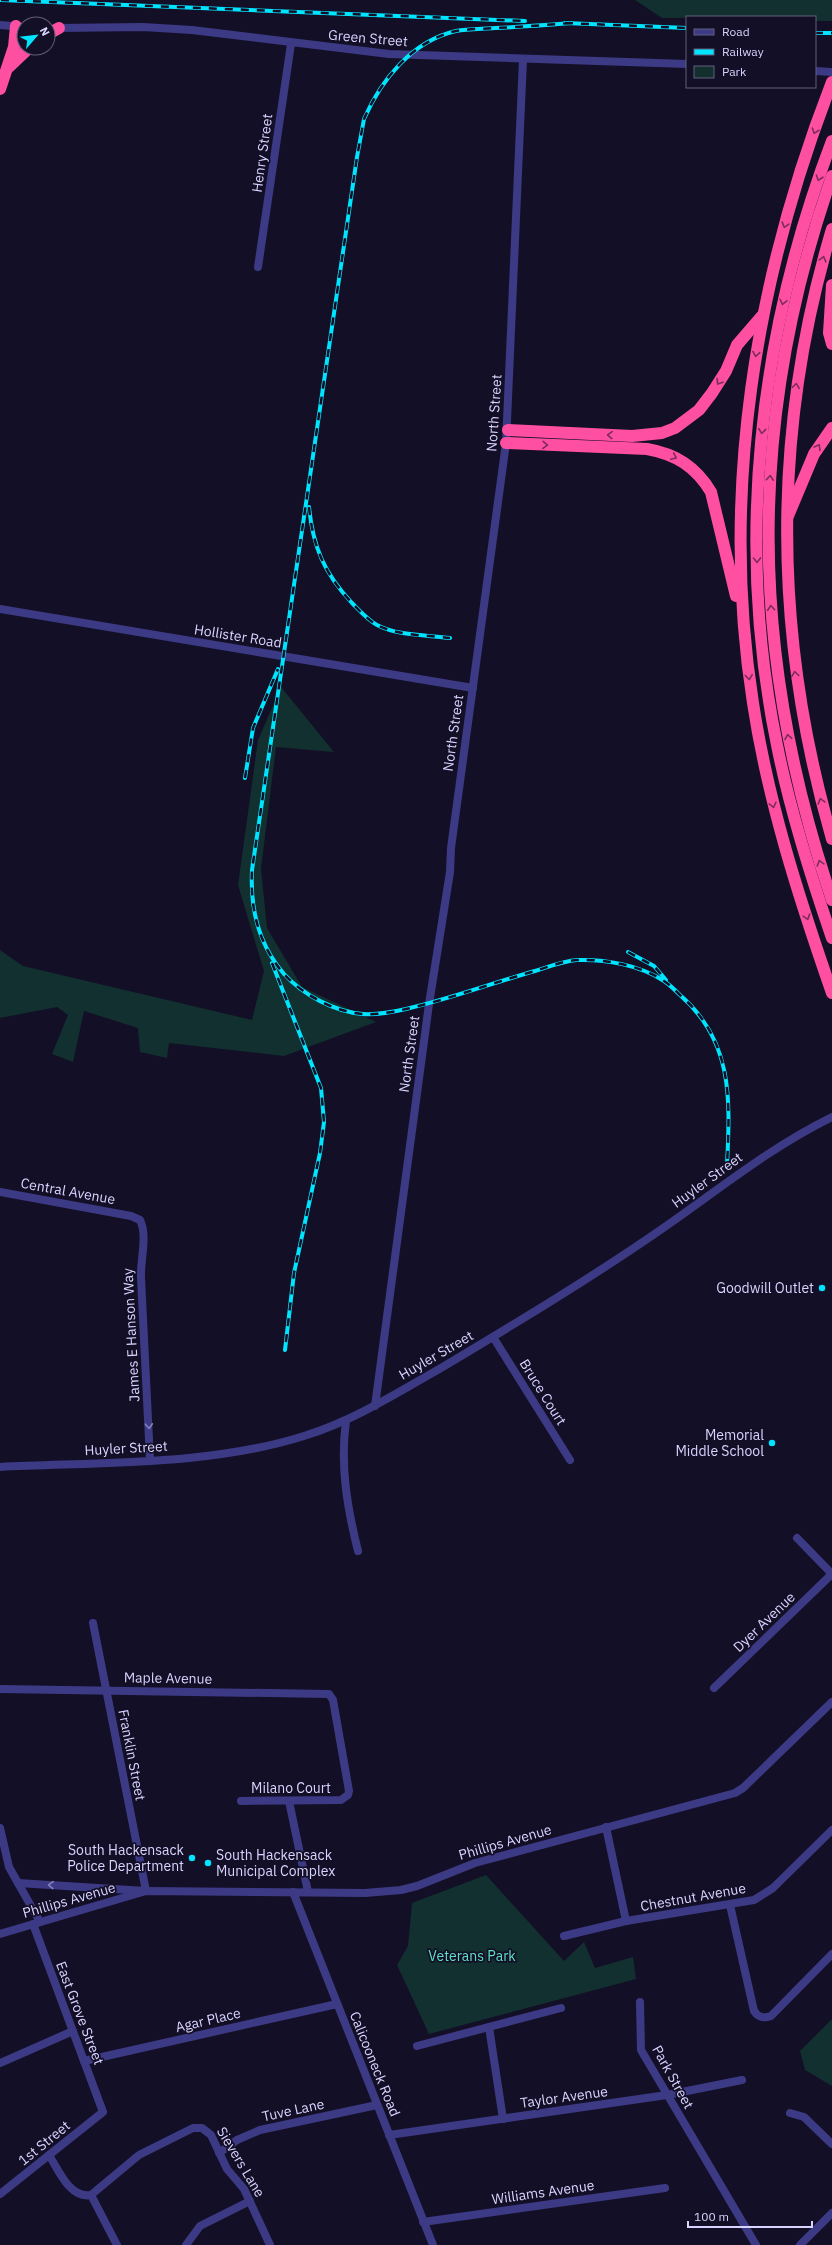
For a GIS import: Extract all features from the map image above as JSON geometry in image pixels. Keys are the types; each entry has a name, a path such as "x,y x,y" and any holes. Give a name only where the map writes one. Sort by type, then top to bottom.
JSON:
{"highway":[{"path":"0,89 16,40"},
{"path":"7,69 21,56"},
{"path":"830,88 796,187 763,315 752,376 741,486 740,569 744,638 753,706 772,800 790,867 832,992"},
{"path":"832,141 801,233 778,321 764,412 758,472 756,533 760,623 775,736 798,831 832,938"},
{"path":"832,176 801,276 783,363 772,453 768,543 772,634 785,723 805,810 832,900"},
{"path":"832,229 813,299 799,372 789,446 786,522 788,610 795,670 810,758 832,839"},
{"path":"832,285 829,333 832,344"},
{"path":"508,430 632,436 662,433 675,428 699,410 726,371 737,345 763,315"},
{"path":"786,522 814,454 832,428"},
{"path":"506,443 647,449 664,452 691,466 712,492 744,638"}],"street":[{"path":"0,25 16,27"},
{"name":"Green Street","path":"56,28 143,27 192,30 291,44 389,54 523,60 686,64"},
{"name":"Henry Street","path":"258,267 291,44"},
{"name":"North Street","path":"375,1406 429,1004 450,872 451,848 508,430 523,60"},
{"path":"816,71 832,72"},
{"name":"Hollister Road","path":"0,609 473,688"},
{"name":"Huyler Street","path":"0,1467 224,1455 250,1451 307,1436 346,1420 375,1406 493,1337 668,1225 768,1152 832,1116"},
{"name":"Central Avenue","path":"0,1192 131,1216"},
{"name":"James E Hanson Way","path":"131,1216 140,1220 144,1227 140,1260 150,1460"},
{"name":"Bruce Court","path":"493,1337 570,1460"},
{"path":"346,1420 343,1462 344,1481 358,1551"},
{"path":"797,1538 832,1574"},
{"name":"Dyer Avenue","path":"714,1688 832,1574"},
{"name":"Franklin Street","path":"93,1623 146,1891"},
{"name":"Maple Avenue","path":"0,1688 329,1694 333,1700 349,1791 345,1799 340,1800"},
{"name":"Phillips Avenue","path":"18,1883 146,1891 366,1893 401,1890 427,1882 475,1862 734,1793 743,1788 832,1702"},
{"name":"Milano Court","path":"241,1801 340,1800"},
{"path":"289,1801 308,1892"},
{"name":"Chestnut Avenue","path":"606,1827 626,1921 754,1900 773,1888 832,1830"},
{"name":"East Grove Street","path":"0,1828 6,1860 36,1923 73,2031 103,2112"},
{"name":"Phillips Avenue","path":"0,1934 146,1891"},
{"name":"Calicooneck Road","path":"293,1892 432,2245"},
{"path":"730,1905 754,2011 762,2018 771,2016 832,1954"},
{"path":"564,1936 626,1921"},
{"name":"Park Street","path":"640,2002 641,2050 756,2245"},
{"name":"Agar Place","path":"84,2062 337,2004"},
{"path":"417,2046 561,2008"},
{"path":"489,2027 503,2119"},
{"path":"0,2063 73,2031"},
{"name":"Taylor Avenue","path":"389,2135 667,2095 742,2080"},
{"name":"Tuve Lane","path":"219,2153 237,2140 260,2130 377,2105"},
{"name":"1st Street","path":"0,2194 103,2112"},
{"path":"790,2113 804,2117 832,2144"},
{"name":"Sievers Lane","path":"91,2195 139,2155 192,2128 202,2128 207,2130 226,2169 244,2188 270,2245"},
{"path":"49,2155 73,2191 84,2196 91,2195 117,2245"},
{"name":"Williams Avenue","path":"423,2222 665,2188"},
{"path":"186,2245 200,2226 237,2206 250,2201"},
{"path":"800,2245 832,2213"}],"green space":[{"path":"635,0 832,0 832,21 816,21 816,16 686,16 686,18 662,18"},
{"path":"281,687 334,752 276,747 261,869 267,928 302,987 376,1022 284,1056 169,1043 167,1058 140,1052 138,1028 84,1011 73,1062 52,1054 68,1015 57,1007 0,1018 0,950 23,966 252,1020 264,971 238,885 258,740"},
{"name":"Veterans Park","path":"486,1875 564,1961 584,1942 595,1968 633,1957 636,1979 429,2034 397,1965 408,1946 412,1903"},
{"path":"832,2019 832,2086 805,2070 800,2051"}],"railway":[{"path":"1,0 525,21"},
{"path":"565,23 686,28"},
{"path":"571,23 465,30 440,36 425,43 400,64 379,90 364,119 357,157 252,870 252,898 254,912 262,938 275,962 284,974 300,989 320,1001 352,1013 374,1014 406,1009 439,1001 556,964 577,960 622,964 655,975 670,986 698,1013 711,1032 719,1053 725,1074 728,1096 729,1118 727,1166"},
{"path":"816,33 832,33"},
{"path":"309,507 313,535 327,570 342,592 364,615 385,629 450,638"},
{"path":"245,778 253,728 278,669"},
{"path":"628,952 654,966 666,980"},
{"path":"272,963 321,1088 324,1122 320,1153 294,1273 285,1350"}],"place":[{"name":"Goodwill Outlet","path":"822,1288"},
{"name":"Memorial Middle School","path":"772,1443"},
{"name":"South Hackensack Police Department","path":"192,1858"},
{"name":"South Hackensack Municipal Complex","path":"208,1863"}]}
